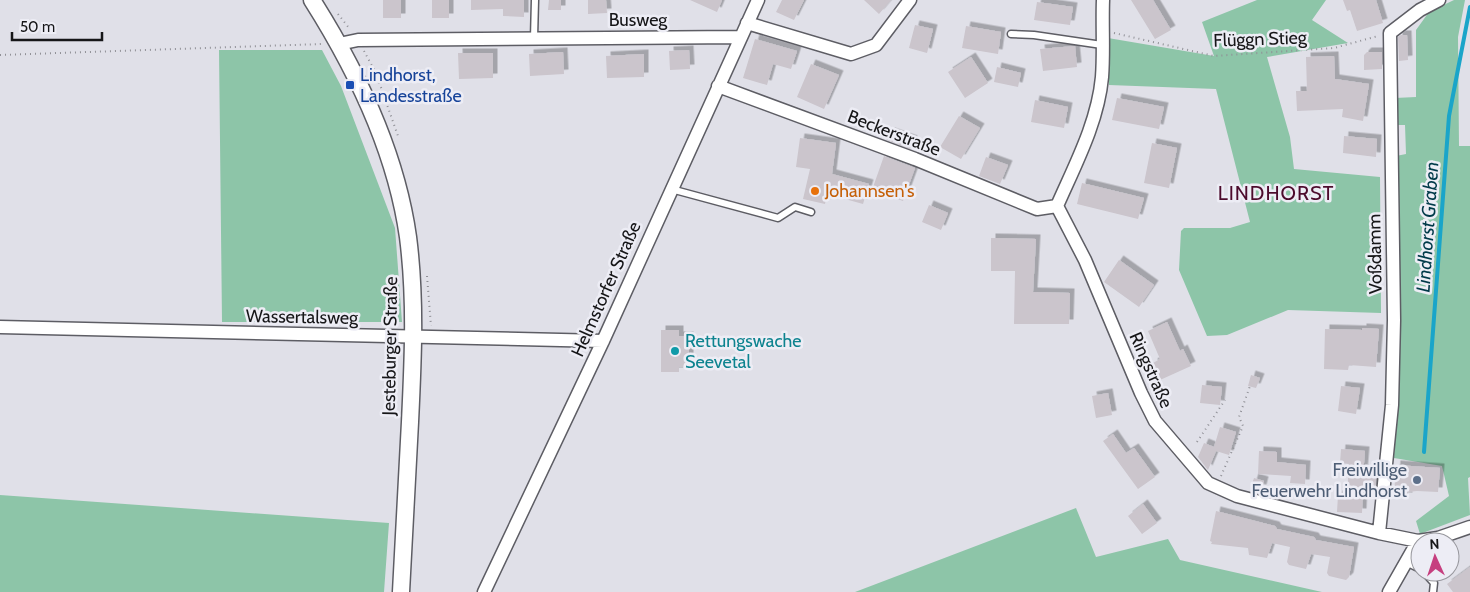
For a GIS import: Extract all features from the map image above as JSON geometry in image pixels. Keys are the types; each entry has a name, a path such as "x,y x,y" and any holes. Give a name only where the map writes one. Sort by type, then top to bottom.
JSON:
{"main road":[{"name":"Jesteburger Straße","path":"312,0 339,44 365,98 396,185 408,235 413,286 414,337 401,592"}],"street":[{"name":"Helmstorfer Straße","path":"484,592 603,341 758,0"},
{"path":"747,22 851,54 876,45 910,0"},
{"path":"1057,206 1083,147 1096,107 1102,77 1103,0"},
{"path":"1390,33 1420,10 1439,0"},
{"name":"Voßdamm","path":"1379,533 1392,405 1394,330 1390,33"},
{"name":"Busweg","path":"339,44 358,40 741,38"},
{"name":"Beckerstraße","path":"718,86 915,159 1037,209 1057,206"},
{"name":"Ringstraße","path":"1057,206 1085,260 1141,393 1155,421 1208,483 1237,496 1379,533 1410,539"},
{"name":"Wassertalsweg","path":"0,328 603,341"},
{"name":"Ringstraße","path":"1455,532 1470,527"},
{"path":"1389,592 1410,555"}],"lane":[{"path":"534,38 535,0"},
{"path":"1011,34 1034,35 1102,45"},
{"path":"671,189 778,218 795,207 811,212"},
{"path":"1406,562 1410,564"}],"path":[{"name":"Flüggn Stieg","path":"1102,30 1214,56 1334,48 1390,33"},
{"path":"0,55 339,44"},
{"path":"1217,487 1243,426 1240,417 1250,386"},
{"path":"1197,442 1225,400"}],"green space":[{"path":"1257,0 1326,0 1312,20 1348,43 1267,57 1290,137 1294,169 1380,177 1381,313 1288,310 1227,335 1207,336 1179,270 1181,231 1184,228 1230,228 1250,222 1216,89 1109,85 1108,38 1214,56 1202,22"},
{"path":"1454,0 1465,0 1458,37 1459,146 1470,146 1470,477 1468,478 1470,515 1425,532 1419,532 1416,521 1449,496 1442,466 1394,458 1398,279 1396,156 1406,154 1405,125 1395,125 1395,98 1416,97 1416,30 1429,12"},
{"path":"219,50 322,50 341,86 395,228 402,322 222,322"},
{"path":"0,495 389,523 384,592 0,592"},
{"path":"1076,508 1096,557 1168,539 1180,560 1322,592 855,592"}],"building":[{"path":"383,0 401,0 401,18 383,18"},
{"path":"432,0 449,0 449,18 432,18"},
{"path":"471,0 524,0 524,17 503,16 503,9 471,10"},
{"path":"549,0 561,0 561,10 548,10"},
{"path":"588,0 606,0 607,13 588,14"},
{"path":"690,0 722,0 717,12"},
{"path":"782,0 804,0 794,20 776,12"},
{"path":"864,0 891,0 879,14"},
{"path":"1131,0 1153,0 1171,30 1155,39"},
{"path":"1343,0 1376,0 1383,23 1357,31 1350,10 1347,11"},
{"path":"1037,2 1073,7 1070,25 1034,20"},
{"path":"915,25 933,29 927,53 909,48"},
{"path":"966,26 1001,32 998,54 962,48"},
{"path":"1407,35 1408,60 1399,61 1398,37"},
{"path":"755,39 797,51 791,69 773,64 767,85 743,78"},
{"path":"1075,46 1077,67 1043,71 1040,49"},
{"path":"689,50 690,69 670,70 669,51"},
{"path":"563,52 564,74 530,76 529,54"},
{"path":"1367,52 1382,52 1382,69 1364,70 1364,55"},
{"path":"458,53 493,53 493,78 459,79"},
{"path":"644,54 644,77 607,78 606,56"},
{"path":"1334,56 1335,79 1369,84 1363,121 1342,117 1343,109 1297,111 1296,91 1307,91 1306,57"},
{"path":"971,57 988,83 965,98 948,72"},
{"path":"811,64 839,75 824,109 797,97"},
{"path":"997,67 1021,73 1018,87 994,82"},
{"path":"1117,98 1164,107 1159,129 1112,120"},
{"path":"1035,100 1068,107 1064,128 1031,122"},
{"path":"959,116 980,128 961,159 940,147"},
{"path":"890,132 913,140 910,149 887,140"},
{"path":"1344,136 1377,139 1376,157 1343,153"},
{"path":"800,138 836,143 832,174 869,184 863,204 827,194 825,204 803,199 810,169 796,167"},
{"path":"1152,143 1177,148 1169,188 1144,183"},
{"path":"884,156 915,168 903,201 872,190"},
{"path":"986,157 1008,165 1000,184 979,176"},
{"path":"1082,183 1144,198 1138,219 1077,204"},
{"path":"929,205 948,213 941,230 922,222"},
{"path":"991,238 1036,239 1033,292 1070,293 1069,324 1014,324 1015,271 991,271"},
{"path":"1119,260 1154,285 1139,307 1104,282"},
{"path":"1167,322 1180,351 1183,349 1191,366 1160,380 1153,363 1160,359 1148,331"},
{"path":"1362,328 1379,329 1376,367 1349,365 1348,370 1324,369 1325,329 1362,330"},
{"name":"Rettungswache Seevetal","path":"661,330 679,330 679,336 689,336 689,367 679,367 679,372 661,372"},
{"path":"1251,375 1260,378 1256,388 1248,386"},
{"path":"1202,385 1222,387 1220,405 1200,403"},
{"path":"1341,386 1360,388 1356,414 1338,411"},
{"path":"1108,393 1112,415 1096,418 1092,396"},
{"path":"1220,427 1236,432 1229,455 1216,451 1208,470 1198,457 1204,443 1214,447"},
{"path":"1113,434 1126,453 1134,448 1155,477 1138,489 1103,441"},
{"path":"1341,449 1365,451 1363,475 1376,476 1375,490 1363,489 1362,513 1337,512 1338,495 1347,495 1349,464 1340,463"},
{"path":"1259,451 1277,452 1277,462 1306,465 1305,484 1290,483 1291,476 1258,474"},
{"name":"Freiwillige Feuerwehr Lindhorst","path":"1396,465 1440,468 1438,492 1417,491 1408,492 1408,497 1394,496"},
{"path":"1254,478 1264,481 1262,489 1251,487"},
{"path":"1143,504 1157,523 1142,534 1128,516"},
{"path":"1216,511 1275,526 1277,529 1314,537 1316,540 1354,547 1349,577 1346,580 1329,576 1327,573 1330,557 1311,554 1306,569 1289,565 1287,562 1290,547 1272,543 1267,558 1249,555 1248,548 1211,544"},
{"path":"1470,567 1470,592 1453,592 1447,584 1450,582 1460,582 1460,574"}],"waterway":[{"name":"Lindhorst Graben","path":"1424,452 1449,116 1470,7"}],"place":[{"name":"Lindhorst, Landesstraße","path":"350,85"},
{"name":"Johannsen's","path":"815,191"},
{"name":"Rettungswache Seevetal","path":"675,351"},
{"name":"Freiwillige Feuerwehr Lindhorst","path":"1417,480"}],"district":[{"name":"LINDHORST","path":"1276,193"}]}
